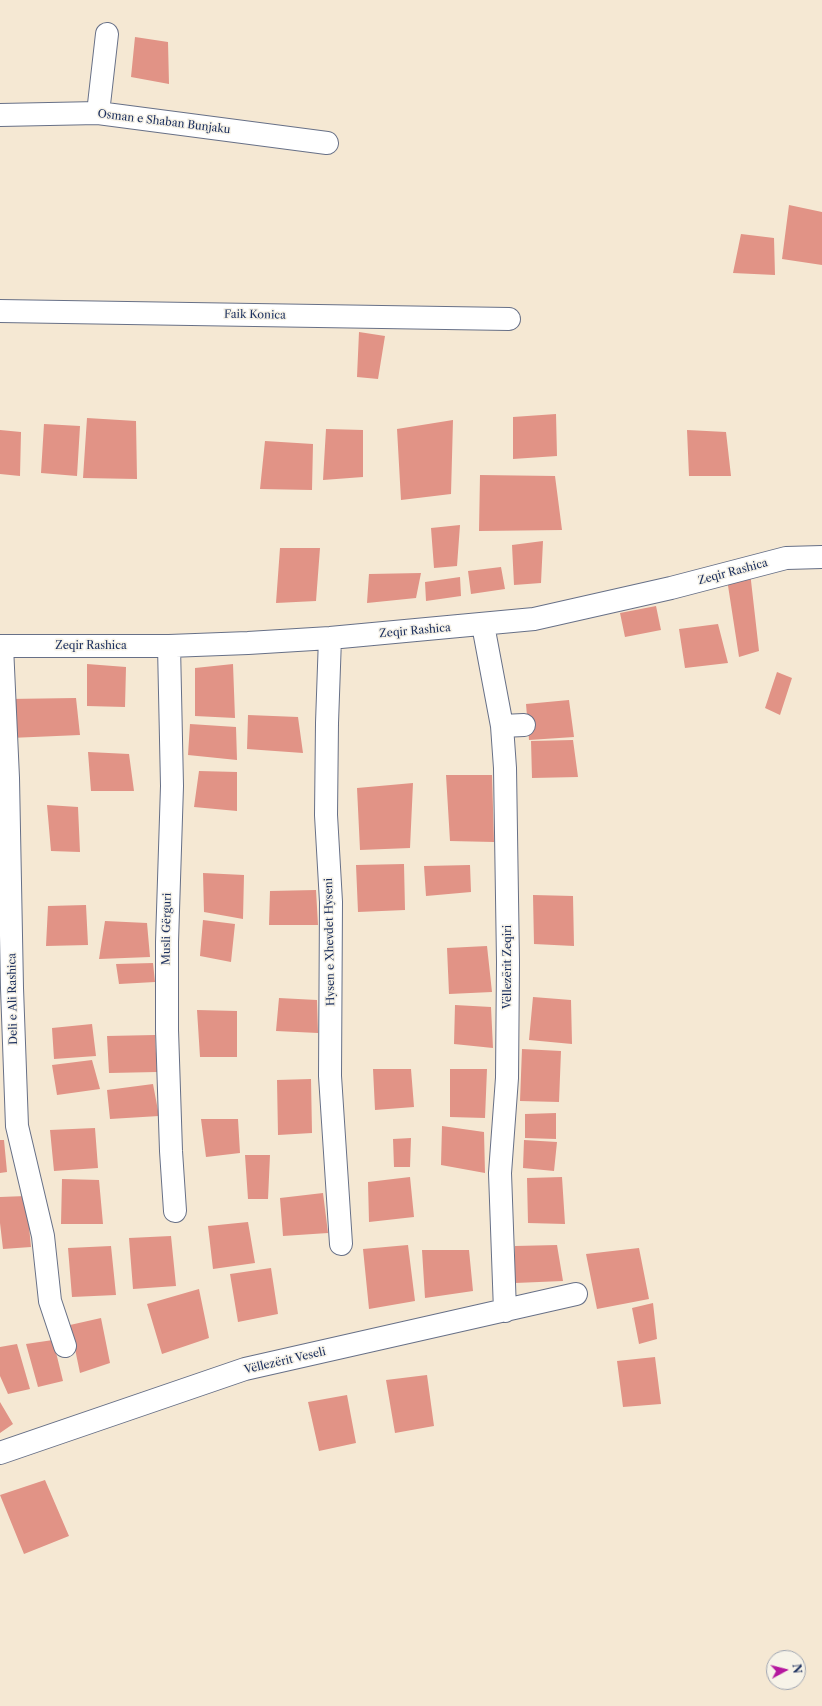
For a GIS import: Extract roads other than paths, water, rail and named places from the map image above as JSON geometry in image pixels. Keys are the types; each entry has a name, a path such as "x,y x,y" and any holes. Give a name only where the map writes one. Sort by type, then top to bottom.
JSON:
{"street":[{"path":"98,113 107,34"},
{"name":"Osman e Shaban Bunjaku","path":"0,115 98,113 328,143"},
{"name":"Faik Konica","path":"0,311 509,319"},
{"name":"Zeqir Rashica","path":"1,646 169,646 330,638 534,620 671,588 786,558 822,557"},
{"name":"Vëllezërit Zeqiri","path":"483,625 502,726 505,776 508,1078 500,1173 505,1311"},
{"name":"Hysen e Xhevdet Hyseni","path":"330,638 326,815 331,902 330,1076 341,1244"},
{"name":"Deli e Ali Rashica","path":"1,646 8,778 12,988 17,1126 43,1236 50,1301 66,1346"},
{"name":"Musli Gërguri","path":"169,646 172,786 166,942 171,1151 175,1212"},
{"path":"502,726 524,725"},
{"name":"Vëllezërit Veseli","path":"0,1453 245,1370 576,1294"}]}
